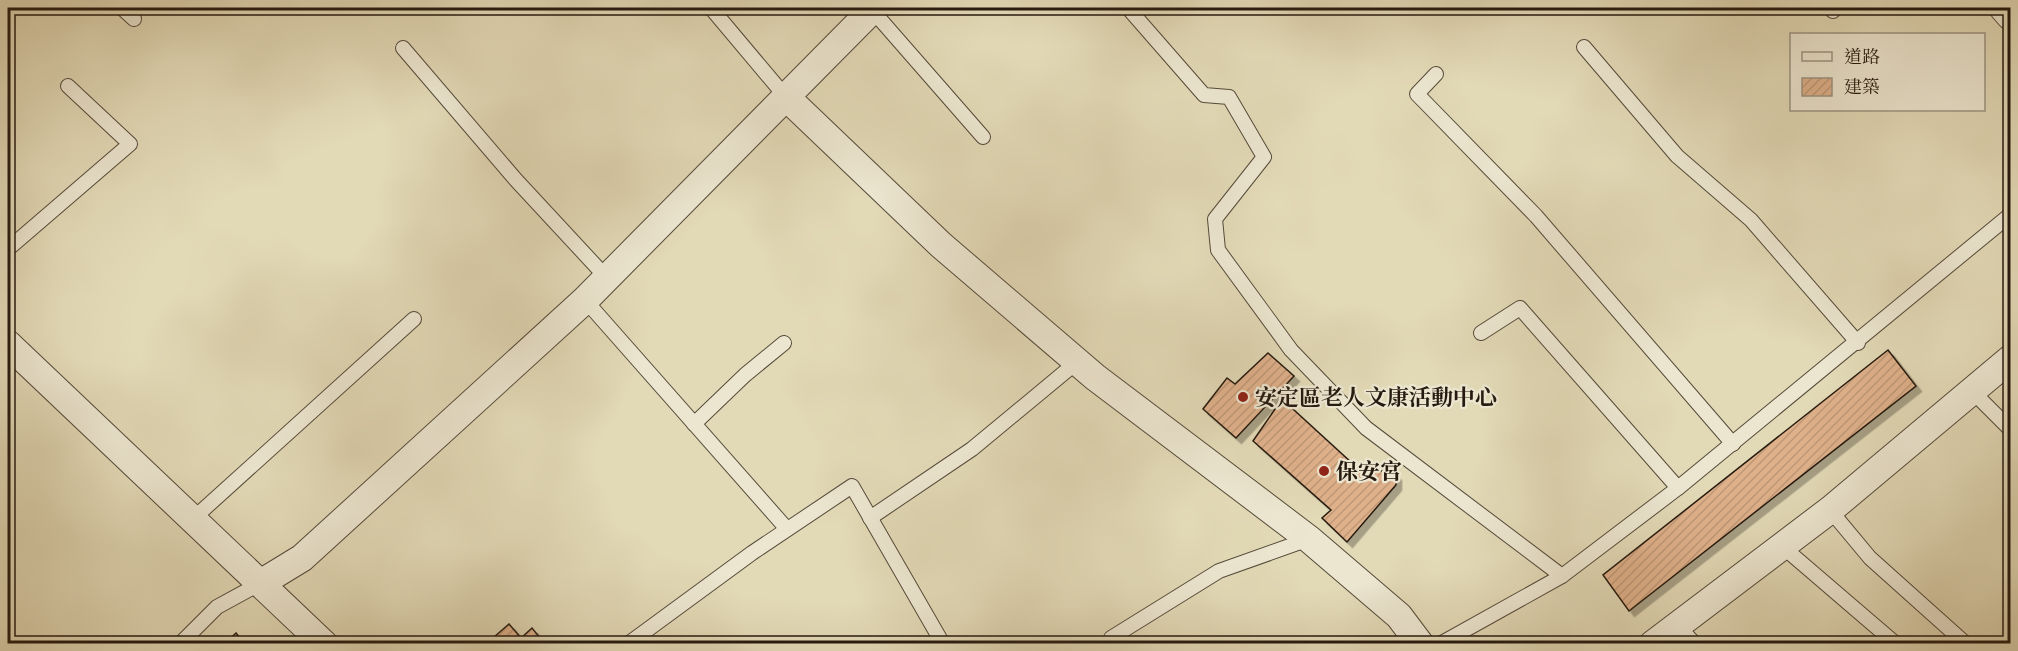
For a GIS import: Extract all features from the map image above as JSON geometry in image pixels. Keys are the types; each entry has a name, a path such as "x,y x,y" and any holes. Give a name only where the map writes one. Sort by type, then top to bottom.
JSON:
{"street":[{"path":"2003,8 2010,16"},
{"path":"261,583 302,558 585,300 873,9"},
{"path":"785,96 941,245 1077,362 1309,539 1400,616 1420,644"},
{"path":"8,345 194,518 324,644"},
{"path":"1653,644 1687,635 1783,547 2010,359"}],"lane":[{"path":"122,8 134,19"},
{"path":"711,8 785,96"},
{"path":"1128,8 1204,95 1229,97 1264,157 1215,219 1218,250 1291,350 1366,428 1562,576"},
{"path":"873,9 983,137"},
{"path":"1584,47 1677,156 1751,220 1858,343"},
{"path":"403,48 516,180 606,277"},
{"path":"1436,74 1416,94 1536,216 1733,444"},
{"path":"8,249 130,144 68,87"},
{"path":"1440,644 1562,576 1733,444 1858,343 2010,215"},
{"path":"585,300 787,529"},
{"path":"1481,333 1520,308 1678,488"},
{"path":"194,518 414,319"},
{"path":"694,424 745,375 784,343"},
{"path":"870,518 972,449 1077,362"},
{"path":"1972,391 2010,429"},
{"path":"628,644 787,529 852,486 943,644"},
{"path":"1830,510 1870,558 1966,644"},
{"path":"1111,638 1219,571 1309,539"},
{"path":"1783,547 1896,644"},
{"path":"180,644 217,607 261,583"}],"building":[{"path":"1888,350 1916,386 1629,611 1603,575"},
{"name":"安定區老人文康活動中心","path":"1268,353 1294,376 1236,438 1203,409 1227,378 1235,384"},
{"name":"保安宮","path":"1282,399 1365,475 1389,469 1396,475 1396,485 1347,542 1322,518 1331,510 1253,441"},
{"path":"509,624 521,638 532,628 545,644 486,644"},
{"path":"236,633 245,644 224,644"}],"place":[{"name":"安定區老人文康活動中心","path":"1243,397"},
{"name":"保安宮","path":"1324,471"}]}
